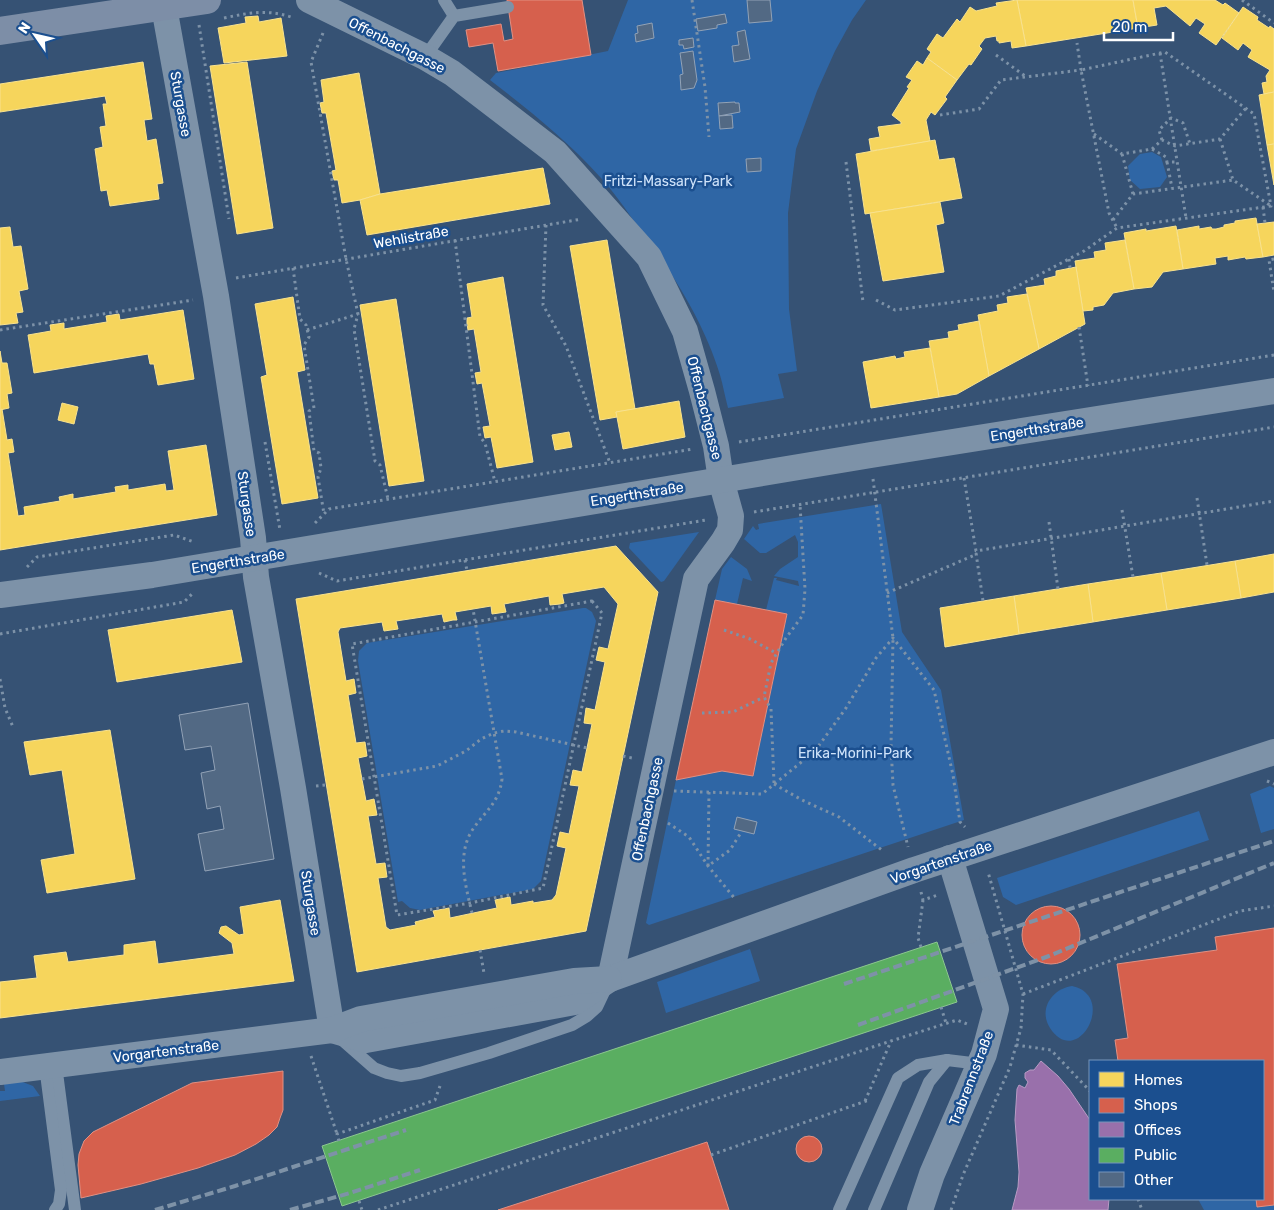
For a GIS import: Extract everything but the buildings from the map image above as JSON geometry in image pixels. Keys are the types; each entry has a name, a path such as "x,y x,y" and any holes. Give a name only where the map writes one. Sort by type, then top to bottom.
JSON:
{"main road":[{"path":"0,31 164,7 210,14"}],"street":[{"name":"Sturgasse","path":"164,7 214,289 253,548 293,788 320,1032"},
{"name":"Offenbachgasse","path":"301,9 425,57 452,73 555,152 649,257 685,331 716,446 721,480 731,516 730,530 696,579 610,979"},
{"name":"Engerthstraße","path":"0,595 152,575 253,548 721,480 1274,391"},
{"name":"Vorgartenstraße","path":"0,1072 320,1032 366,1040 575,1002 610,979 914,870 1274,752"},
{"name":"Trabrennstraße","path":"920,1210 932,1174 980,1064 996,1009 950,858"}],"lane":[{"path":"444,0 454,16"},
{"path":"425,57 454,16 508,7"},
{"path":"320,1032 374,1068 401,1076 420,1073 489,1053 572,1025 597,1007 610,979"},
{"path":"839,1210 898,1078 918,1065 947,1060 980,1064"},
{"path":"874,1210 930,1082 947,1060"},
{"path":"50,1066 61,1190 59,1204 55,1210"},
{"path":"50,1066 75,1210"}],"path":[{"path":"692,0 705,87 709,137"},
{"path":"1242,0 1274,23"},
{"path":"231,228 199,24 210,14 276,12 301,9"},
{"path":"322,36 311,62 346,259 358,314 354,329 374,461 380,465 388,499"},
{"path":"1077,43 1109,213 1117,228"},
{"path":"940,115 979,109 1001,80 1081,70 1166,52 1254,114 1271,206"},
{"path":"1160,53 1186,218"},
{"path":"996,54 1025,76"},
{"path":"1170,118 1159,130 1162,140 1175,146 1220,139 1246,108"},
{"path":"1170,118 1183,123 1190,144"},
{"path":"1094,134 1122,154 1133,194"},
{"path":"1220,139 1233,180 1271,206"},
{"path":"1122,154 1152,149 1162,140"},
{"path":"1152,149 1166,156 1172,188"},
{"path":"846,162 863,302"},
{"path":"1167,162 1177,162"},
{"path":"1113,220 1133,194 1233,180"},
{"path":"876,300 895,310 999,296 1084,251 1117,228 1271,206"},
{"path":"1262,207 1264,223"},
{"name":"Wehlistraße","path":"0,330 214,289 238,277 612,214"},
{"path":"546,225 543,305 566,346 610,463"},
{"path":"455,240 480,437 485,443 495,482"},
{"path":"1274,259 1269,258 1274,292"},
{"path":"1069,259 1070,268"},
{"path":"293,268 300,319 306,325 309,337 304,345 314,408 309,411 314,451 319,453 321,468 318,477 324,514"},
{"path":"238,277 240,287"},
{"path":"307,330 358,314"},
{"path":"1079,327 1088,386"},
{"path":"314,524 329,509 1274,355"},
{"path":"868,421 874,492 892,638 891,746 893,786 914,870"},
{"path":"316,572 337,581 1274,427"},
{"path":"253,548 280,534 265,439"},
{"path":"964,478 983,601"},
{"path":"1197,498 1206,565"},
{"path":"887,594 976,552 1274,501"},
{"path":"774,784 771,708 764,697 771,663 803,615 805,589 800,505"},
{"path":"1122,510 1133,577"},
{"path":"1049,522 1058,589"},
{"path":"26,568 37,557 174,536 198,544"},
{"path":"465,560 467,571"},
{"path":"0,634 184,602 194,591"},
{"path":"592,602 602,613 543,888 397,915 352,644 475,621 592,602"},
{"path":"472,913 465,881 464,865 468,838 473,829 493,806 501,788 502,779 473,609"},
{"path":"724,630 750,638 776,653"},
{"path":"672,790 762,794 815,751 846,708 876,658 892,638"},
{"path":"892,638 934,690 953,775 960,822 981,848 1023,994 1021,1028 1010,1068 963,1176 951,1210"},
{"path":"0,678 5,708 13,727"},
{"path":"702,713 733,712 764,697"},
{"path":"362,779 437,766 456,757 481,739 504,731 587,748"},
{"path":"1267,781 1274,784"},
{"path":"774,784 802,800 839,817 883,851"},
{"path":"708,866 709,792"},
{"path":"665,821 689,838 708,866 736,900"},
{"path":"708,866 730,850 742,831"},
{"path":"921,948 918,938 923,900"},
{"path":"1023,994 1240,911 1274,906"},
{"path":"941,1007 946,1024"},
{"path":"378,1210 957,1020 1017,1045 1051,1050 1089,1089"},
{"path":"320,1032 309,1046 339,1141"},
{"path":"865,1102 891,1041"},
{"path":"336,1134 435,1100 441,1085"},
{"path":"711,1155 892,1092"},
{"path":"359,1201 362,1210"}],"green space":[{"name":"Fritzi-Massary-Park","path":"628,0 866,0 852,20 835,51 817,91 796,149 788,213 789,309 797,371 778,374 784,398 728,408 713,354 694,312 670,272 613,192 588,164 548,126 490,80 496,73 608,51"},
{"path":"1152,152 1161,157 1167,177 1160,187 1140,189 1130,180 1128,166 1140,154"},
{"name":"Erika-Morini-Park","path":"881,504 902,632 941,690 964,820 649,925 646,923 676,780 722,771 753,775 787,615 766,610 774,578 799,586 798,581 774,576 780,569 798,557 798,542 795,535 766,553 760,553 744,539 753,526 756,530 759,529 758,524"},
{"path":"699,532 664,581 661,582 629,548 630,543"},
{"path":"731,557 747,569 752,581 743,578 737,604 715,600 722,569"},
{"path":"583,608 592,612 596,621 541,881 533,889 420,910 410,908 402,901 398,902 358,661 359,651 367,643"},
{"path":"1270,786 1274,788 1274,829 1261,833 1250,794"},
{"path":"1199,811 1209,840 1016,905 1003,897 997,878"},
{"path":"750,949 760,981 666,1013 657,982"},
{"path":"1072,986 1085,992 1092,1003 1092,1015 1088,1026 1081,1036 1071,1041 1061,1039 1050,1028 1047,1021 1046,1007 1058,991"},
{"path":"20,1081 33,1086 40,1096 0,1101 0,1091 5,1091 4,1084"},
{"path":"1264,1182 1274,1187 1274,1210 1204,1210 1199,1200 1264,1200"}],"railway":[{"path":"844,984 1274,841"},
{"path":"858,1025 1049,956 1274,863"},
{"path":"155,1210 406,1130"},
{"path":"290,1210 420,1170"}]}
